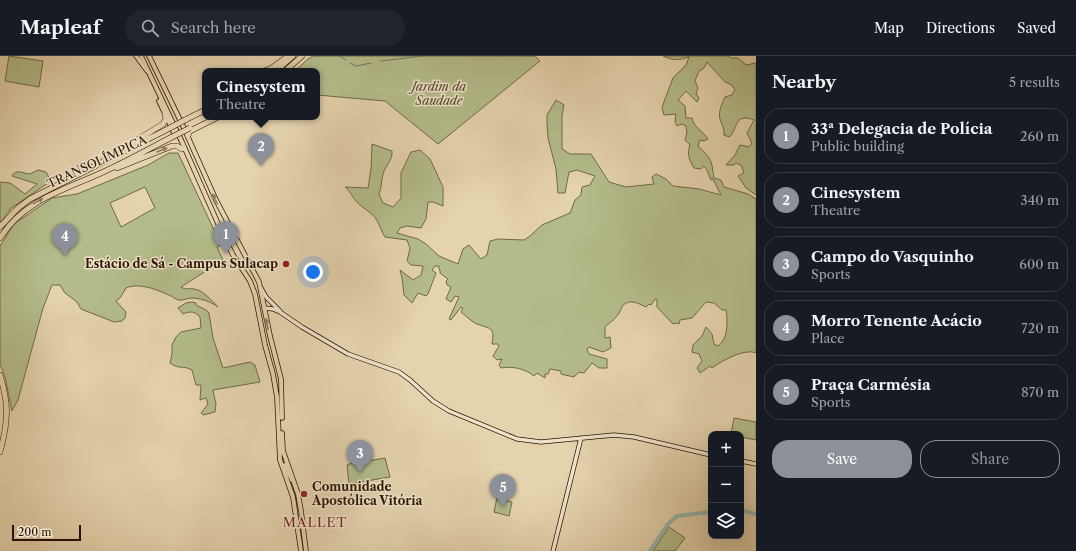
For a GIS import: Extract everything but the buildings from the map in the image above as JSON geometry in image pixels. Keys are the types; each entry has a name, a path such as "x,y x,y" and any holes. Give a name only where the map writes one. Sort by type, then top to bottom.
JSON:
{"highway":[{"path":"272,68 288,56"},
{"path":"279,68 293,56"},
{"path":"288,68 302,56"},
{"name":"TRANSOLÍMPICA","path":"0,227 18,208 30,199 202,112"},
{"path":"113,156 163,124 166,121 168,114"},
{"name":"TRANSOLÍMPICA","path":"0,238 11,222 30,206 58,191 102,172 170,138 188,134 209,120"},
{"path":"188,134 213,120"},
{"path":"102,172 116,169 172,146 177,146 182,150"},
{"path":"0,375 6,396 6,408 5,431 0,452"}],"main road":[{"path":"136,56 150,76"},
{"path":"141,56 159,95 159,100 182,142 226,242 250,281 260,304 266,308 280,312"},
{"path":"146,66 150,57"},
{"path":"150,57 188,134 216,200 241,250 255,272 261,288 280,376 282,447 302,511 306,551"},
{"path":"152,81 158,80 162,82"},
{"path":"168,114 172,115 175,110"},
{"path":"168,114 184,133 188,134"},
{"path":"168,114 182,150 190,161"},
{"path":"182,142 188,134"},
{"path":"261,288 269,301 280,312 302,327 348,354 399,372 433,401 450,411 517,439 541,442 614,435 708,454"},
{"path":"255,294 265,345 273,374 279,409 280,460 293,497 301,551"},
{"path":"266,308 269,306 269,301"},
{"path":"265,345 269,346 272,344"},
{"path":"273,374 277,373 280,376"},
{"path":"553,551 581,438"},
{"path":"280,460 284,463 290,479 294,482"},
{"path":"744,462 756,464"}],"green space":[{"path":"9,56 43,61 39,87 5,81"},
{"name":"Jardim da Saudade","path":"313,56 535,56 540,61 438,144 385,101 320,95 320,68 298,68"},
{"path":"663,56 727,56 738,58 746,65 756,63 756,195 746,188 738,176 744,173 741,165 736,163 734,165 726,165 735,155 740,145 749,147 752,143 747,133 754,120 743,118 737,123 729,137 724,135 720,119 720,110 725,97 732,95 735,90 732,85 725,82 707,62 704,68 699,71 695,81 698,88 696,94 699,98 697,102 686,91 678,100 685,106 686,118 692,118 697,127 708,139 704,141 700,140 698,146 710,160 714,178 721,180 724,187 748,194 756,199 756,353 746,352 740,354 721,362 712,368 710,366 700,373 697,368 702,361 699,354 692,352 693,345 702,336 706,327 712,334 714,344 718,346 721,343 724,339 726,330 726,310 722,310 714,303 706,302 692,318 680,320 679,324 673,324 657,307 657,300 655,299 651,305 649,304 646,307 633,302 624,304 618,315 605,327 605,338 610,337 611,348 603,352 589,347 587,349 589,354 607,359 607,368 599,368 592,363 584,373 579,372 574,377 561,374 561,371 550,369 548,374 545,374 545,378 537,373 534,376 518,368 501,368 499,365 502,359 497,360 493,356 499,346 498,344 492,344 492,331 469,319 461,312 463,308 461,307 451,320 449,319 459,297 455,296 451,302 446,299 451,287 447,285 446,281 448,279 440,273 439,266 435,266 432,270 436,273 426,296 418,293 412,303 404,295 400,270 413,280 421,275 423,266 411,265 407,261 410,248 407,240 385,237 377,221 370,212 355,200 345,187 368,188 371,169 372,144 392,151 391,157 383,174 379,194 383,203 393,207 401,198 401,173 411,152 420,150 430,159 443,187 443,206 433,202 428,202 426,219 421,228 407,226 400,228 397,233 418,239 439,256 458,264 463,249 469,245 481,259 487,255 490,241 498,239 524,240 542,225 570,213 575,200 581,195 582,187 590,185 595,176 577,170 569,172 565,193 558,193 556,169 548,138 547,122 547,115 556,100 564,105 562,116 562,149 570,154 591,154 609,182 626,187 654,184 652,177 656,174 666,179 673,186 699,189 721,195 713,179 711,180 706,168 703,166 701,169 694,168 689,157 690,145 685,140 687,132 686,126 682,124 677,126 675,121 676,114 664,115 662,107 673,78 686,65 689,57 676,60"},
{"path":"169,153 178,153 221,245 217,247 223,260 181,287 201,291 218,307 213,303 194,298 178,300 154,289 143,286 131,286 126,288 120,298 116,301 126,312 125,318 122,321 114,322 81,309 77,302 65,293 60,285 52,285 43,308 18,400 12,411 5,377 0,364 0,246 14,224 52,198 77,194 148,165","holes":["145,187 155,208 121,227 110,203"]},
{"path":"38,170 46,172 51,181 10,209 0,223 0,182 10,183 25,194 37,184 12,176 16,172 30,174"},
{"path":"186,303 196,303 196,305 209,313 213,338 223,368 250,362 255,365 260,382 213,390 216,404 215,412 203,415 201,413 208,404 206,398 200,400 201,385 196,385 192,370 170,363 172,345 176,337 181,332 201,328 200,317 198,315 192,312 183,314 178,308"},
{"path":"734,418 756,422 756,440 744,438 744,431 732,431"},
{"path":"385,458 390,477 349,484 347,465"},
{"path":"497,498 512,502 509,516 494,512"},
{"path":"669,527 685,538 675,551 653,551"}],"waterway":[{"path":"339,56 346,60"},
{"path":"381,61 423,56"},
{"path":"350,63 356,66 371,63"},
{"path":"744,511 756,514"},
{"path":"650,551 668,524 677,516 708,512"}],"place":[{"name":"Cinesystem","path":"261,166"},
{"name":"33ª Delegacia de Polícia","path":"226,254"},
{"name":"Morro Tenente Acácio","path":"65,256"},
{"name":"Estácio de Sá - Campus Sulacap","path":"286,264"},
{"name":"Campo do Vasquinho","path":"360,473"},
{"name":"Comunidade Apostólica Vitória","path":"304,494"},
{"name":"Praça Carmésia","path":"503,507"}],"district":[{"name":"MALLET","path":"315,522"}]}
